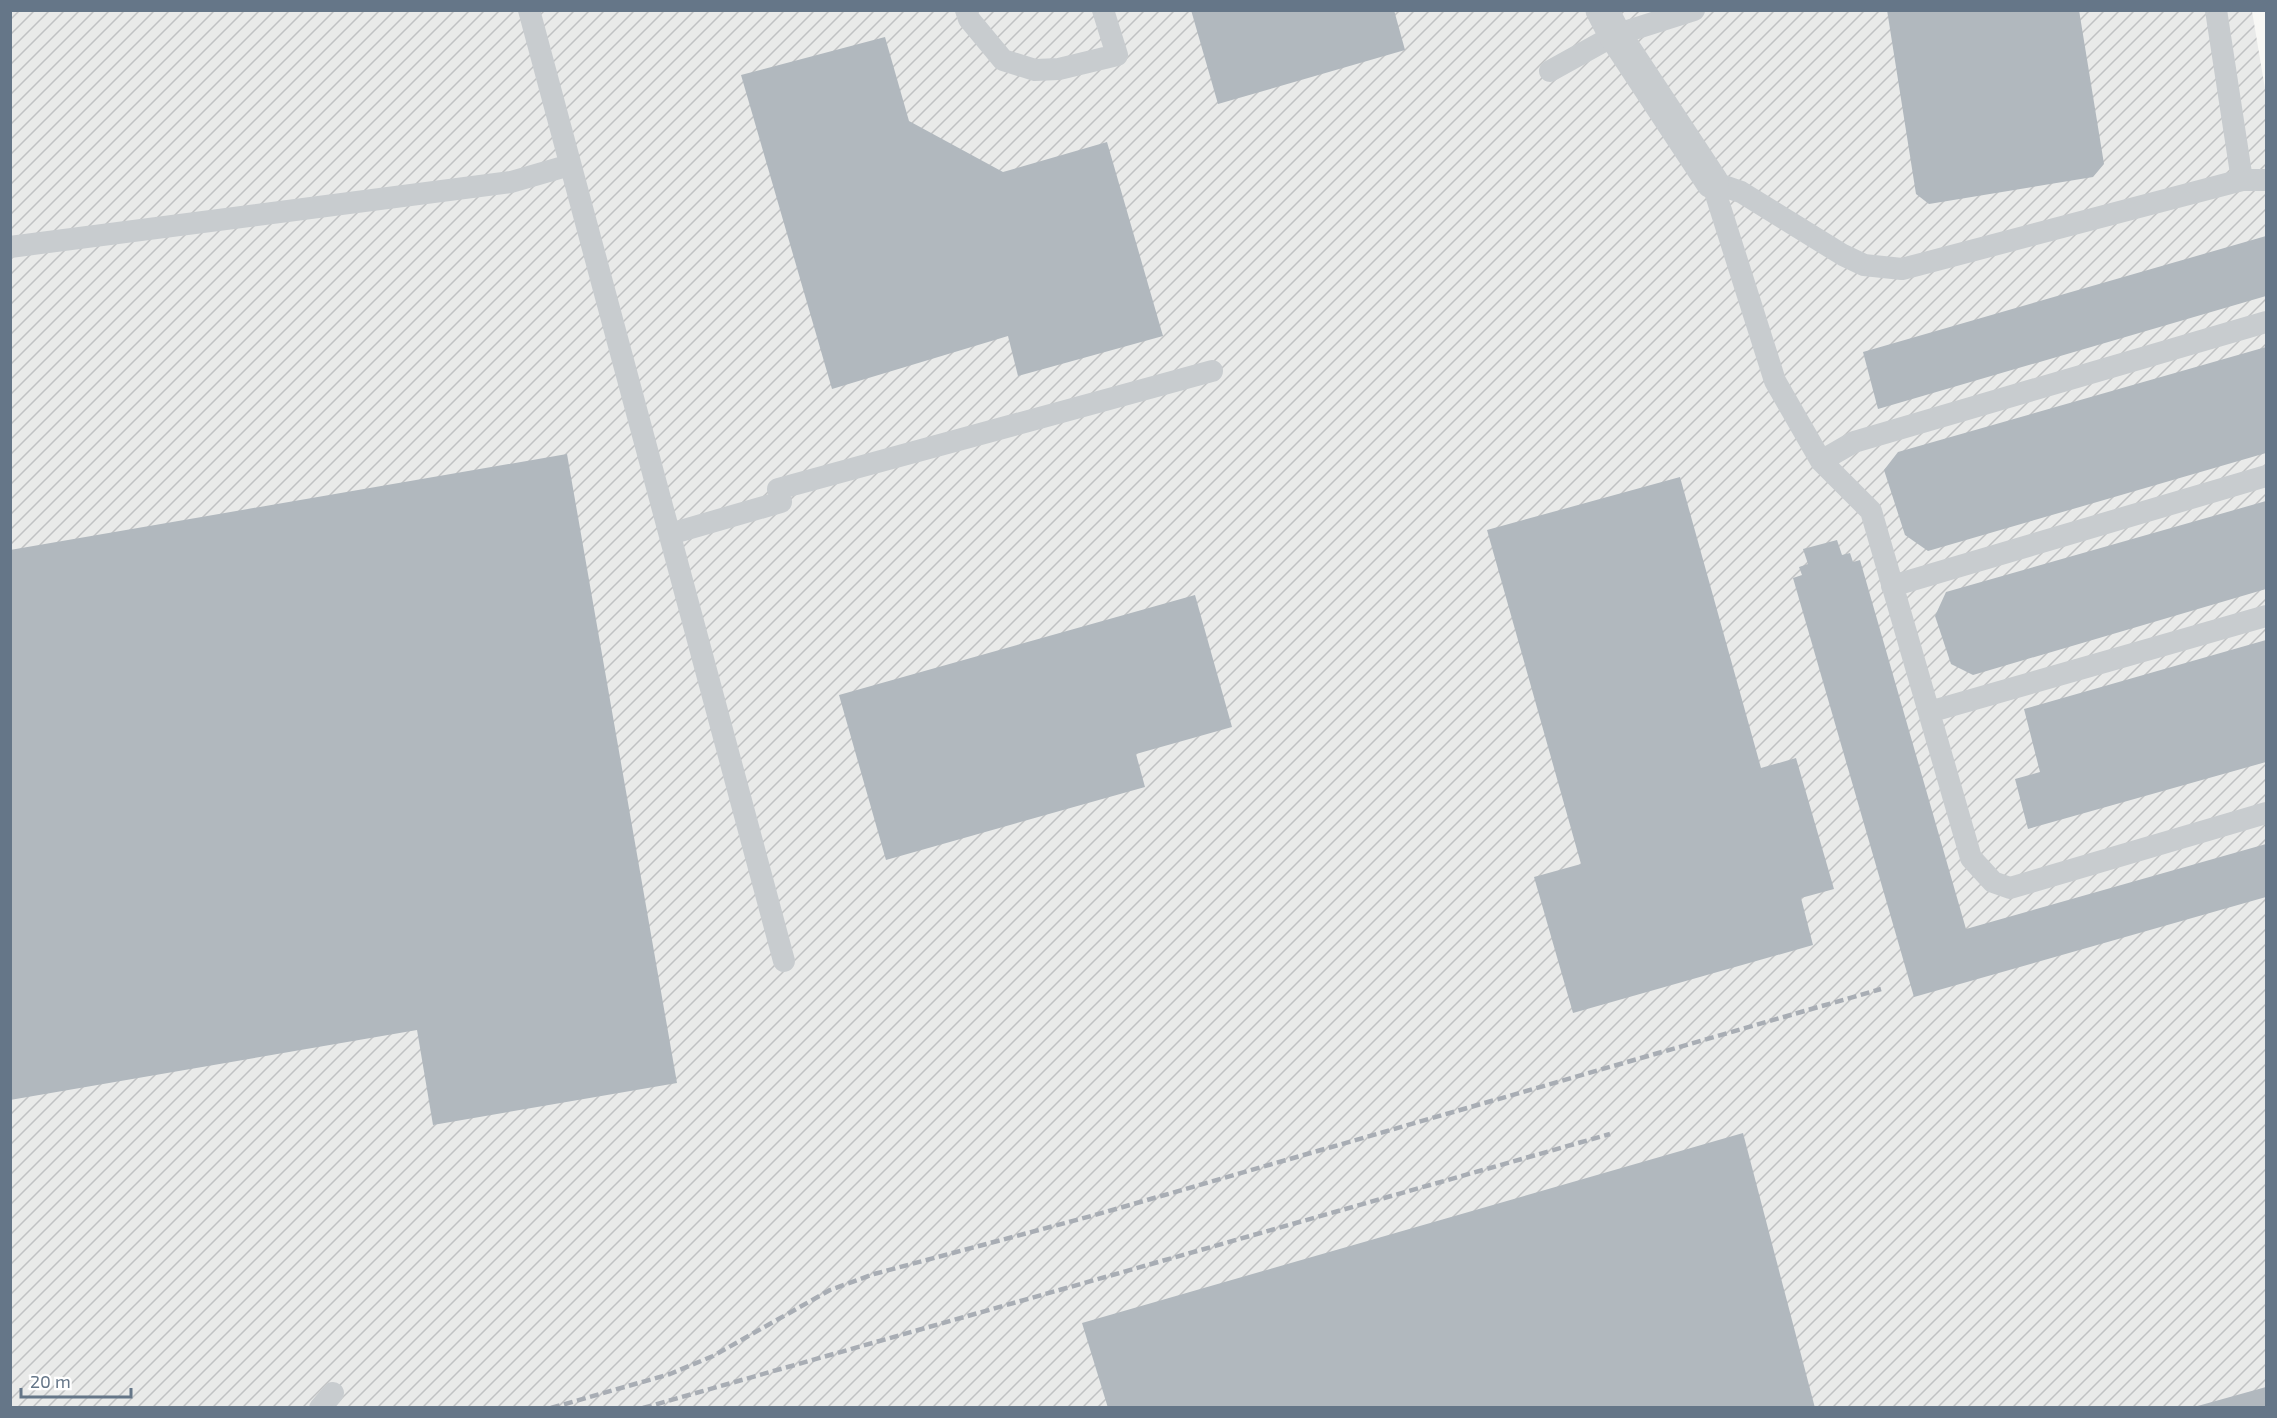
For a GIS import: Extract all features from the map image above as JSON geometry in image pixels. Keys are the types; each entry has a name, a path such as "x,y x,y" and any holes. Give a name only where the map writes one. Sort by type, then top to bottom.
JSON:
{"street":[{"path":"1609,23 1712,182"}],"lane":[{"path":"529,10 784,961"},
{"path":"966,10 969,20 1003,60 1035,70 1059,69 1117,55 1103,10"},
{"path":"1550,71 1609,23 1694,10"},
{"path":"2216,10 2242,180"},
{"path":"10,247 511,182 570,165"},
{"path":"1712,182 1741,192 1843,255 1864,265 1902,269 2242,180 2266,180"},
{"path":"1712,182 1775,381 1821,461 1870,511 1971,858 1993,882 2010,888 2266,813"},
{"path":"1821,461 1854,442 2266,322"},
{"path":"670,534 779,495 1212,371"},
{"path":"1893,586 2266,476"},
{"path":"1929,712 2266,616"}],"shaded area":[{"path":"10,11 2252,11 2266,95 2266,1407 11,1407"}],"building":[{"path":"1191,10 1394,10 1405,50 1218,104"},
{"path":"1887,10 2079,10 2104,164 2093,177 1929,204 1916,194"},
{"path":"885,37 909,121 1003,172 1107,142 1163,336 1018,376 1008,336 832,389 741,75"},
{"path":"2266,236 2266,296 1878,409 1863,352"},
{"path":"2266,347 2266,453 1928,551 1905,535 1884,470 1898,452"},
{"path":"567,454 677,1083 433,1125 417,1030 10,1100 10,550"},
{"path":"1680,477 1761,768 1796,758 1834,889 1801,898 1813,945 1573,1013 1534,877 1581,864 1487,530"},
{"path":"2266,501 2266,589 1973,675 1951,664 1935,616 1946,592"},
{"path":"1837,540 1842,555 1850,553 1853,562 1860,560 1966,929 2266,844 2266,897 1914,997 1793,578 1802,575 1799,567 1808,564 1803,549"},
{"path":"1195,595 1232,727 1136,754 1145,787 886,860 839,695"},
{"path":"2266,640 2266,762 2028,829 2015,779 2040,772 2024,709"},
{"path":"1743,1133 1815,1408 1108,1408 1082,1323"},
{"path":"2266,1387 2266,1408 2194,1408 2194,1407"}],"railway":[{"path":"551,1408 670,1374 713,1356 830,1290 874,1274 1095,1215 1881,989"},
{"path":"643,1408 1610,1134"}]}
